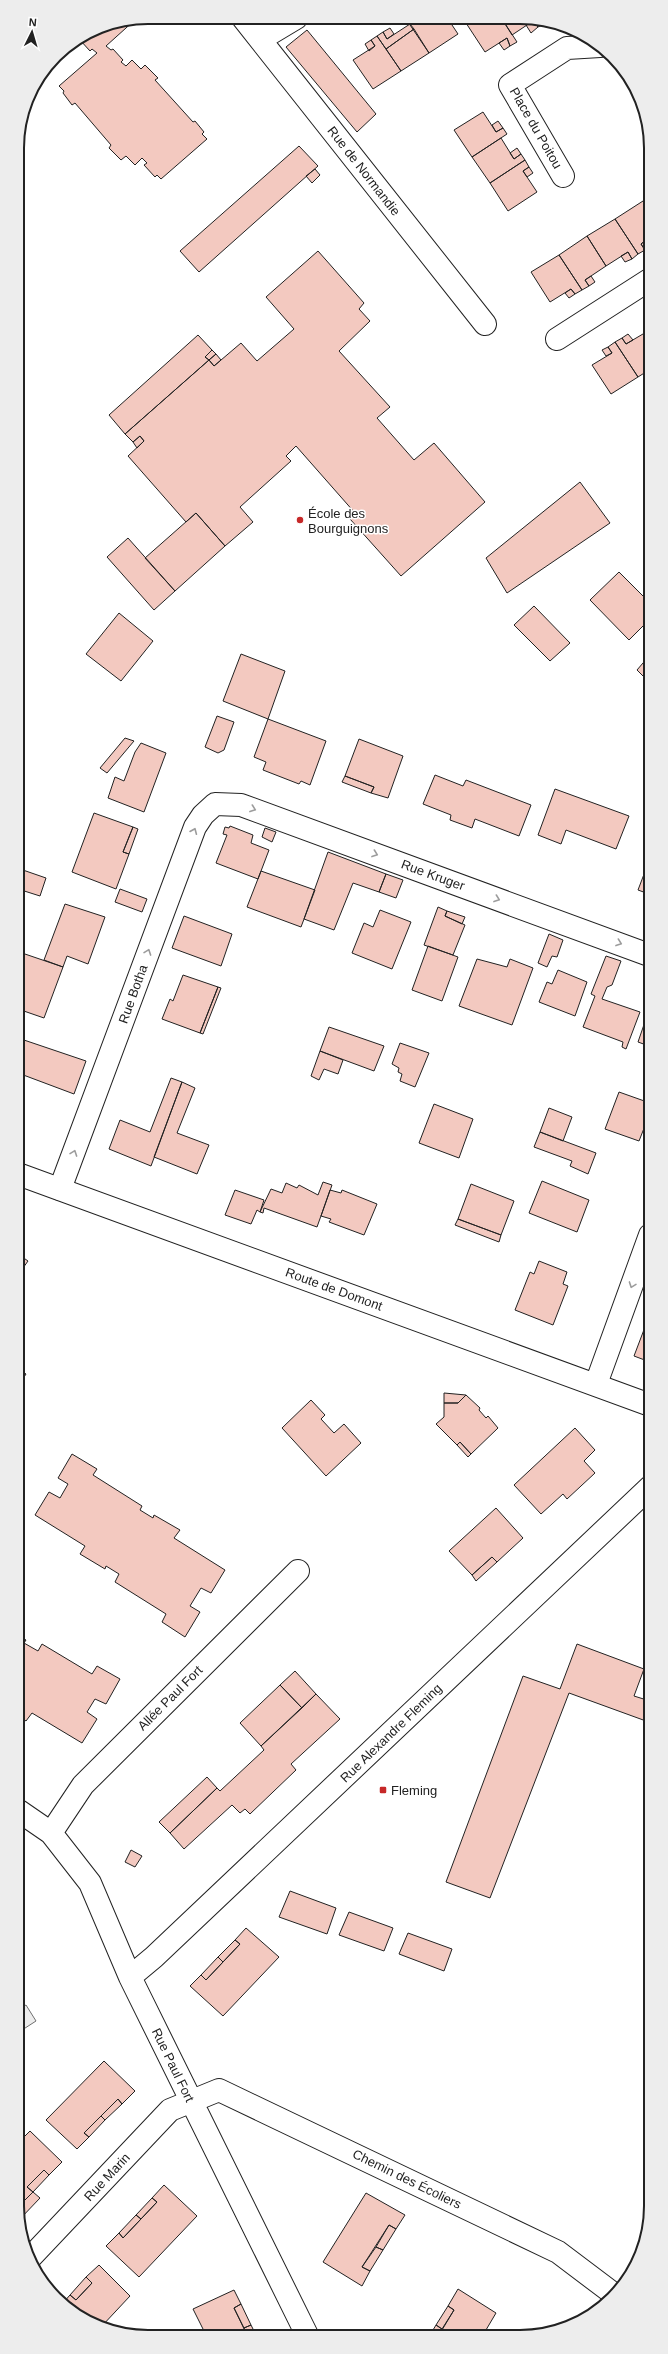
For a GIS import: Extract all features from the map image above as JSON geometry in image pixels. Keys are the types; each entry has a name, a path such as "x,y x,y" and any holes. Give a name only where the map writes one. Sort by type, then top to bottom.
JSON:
{"street":[{"name":"Rue de Normandie","path":"248,24 485,324"},
{"path":"261,39 286,24"},
{"name":"Place du Poitou","path":"563,176 510,85 567,48 590,47"},
{"path":"557,338 644,283"},
{"name":"Rue Kruger","path":"214,804 241,805 644,953"},
{"name":"Rue Botha","path":"60,1189 195,827 203,814 214,804"},
{"name":"Route de Domont","path":"24,1176 644,1403"},
{"path":"596,1384 644,1252"},
{"name":"Rue Alexandre Fleming","path":"130,1977 154,1957 644,1493"},
{"name":"Allée Paul Fort","path":"51,1833 83,1785 298,1570"},
{"name":"Rue Paul Fort","path":"24,1814 51,1833 90,1883 130,1977 190,2101 305,2330"},
{"name":"Chemin des Écoliers","path":"190,2101 219,2090 558,2252 610,2291"},
{"name":"Rue Marin","path":"34,2254 170,2110 190,2101"}],"shaded area":[{"path":"26,2005 36,2021 24,2029 24,2006"}],"building":[{"path":"409,24 451,24 458,34 429,53"},
{"path":"410,24 414,29 386,49 377,36 383,32 387,39"},
{"path":"467,24 505,24 517,42 510,46 507,38 485,52"},
{"path":"505,24 528,24 512,35"},
{"path":"129,25 106,46 111,50 113,49 123,60 121,62 126,66 132,60 141,69 145,65 158,78 155,80 193,122 195,121 204,132 202,134 207,139 161,179 157,175 155,177 144,165 147,163 142,158 135,165 126,156 121,160 109,148 111,145 75,103 72,105 63,93 64,91 59,86 97,53 92,49 90,51 83,43 101,33"},
{"path":"526,25 536,25 538,27 531,33"},
{"path":"390,28 394,34 387,39 383,32"},
{"path":"414,29 429,53 401,71 386,49"},
{"path":"307,30 376,114 357,132 286,47"},
{"path":"377,36 401,71 373,89 353,60 375,46 371,40"},
{"path":"507,38 510,46 504,50 499,43"},
{"path":"371,40 375,46 369,51 365,44"},
{"path":"483,112 496,132 503,128 507,134 472,157 454,130"},
{"path":"498,121 503,128 496,132 492,125"},
{"path":"501,138 514,159 521,154 525,160 490,183 472,157"},
{"path":"299,146 318,166 199,272 180,251"},
{"path":"517,148 521,154 514,159 510,153"},
{"path":"525,160 529,167 523,171 537,192 508,211 490,183"},
{"path":"529,167 533,173 527,177 523,171"},
{"path":"315,169 320,175 312,183 306,176"},
{"path":"643,201 644,242 641,244 644,251 638,254 615,219"},
{"path":"615,219 638,254 632,259 628,252 606,266 587,236"},
{"path":"587,236 606,266 585,280 589,286 582,290 559,255"},
{"path":"644,242 644,248 641,244"},
{"path":"318,251 364,303 359,309 370,321 339,351 390,407 377,418 414,460 434,443 485,502 401,576 350,519 355,513 296,446 286,456 291,461 240,507 253,522 225,546 196,513 186,522 128,456 144,441 140,436 133,442 125,434 209,360 214,366 241,343 257,361 294,329 266,297"},
{"path":"628,252 632,259 625,262 621,256"},
{"path":"559,255 582,290 575,294 571,289 550,302 531,272"},
{"path":"591,276 595,282 589,286 585,280"},
{"path":"571,289 575,294 569,298 565,293"},
{"path":"644,333 644,373 638,377 615,342 622,338 626,344"},
{"path":"628,334 633,340 626,344 622,338"},
{"path":"198,335 212,350 205,357 209,360 125,434 109,415"},
{"path":"615,342 638,377 611,394 592,365 612,353 608,347"},
{"path":"608,347 612,353 606,356 602,350"},
{"path":"212,350 216,354 209,360 205,357"},
{"path":"216,354 221,360 214,366 209,360"},
{"path":"140,436 144,441 137,448 133,442"},
{"path":"580,482 610,523 507,593 486,558"},
{"path":"196,513 225,546 175,591 145,558"},
{"path":"128,538 175,591 154,610 107,557"},
{"path":"619,572 644,597 644,625 629,640 590,600"},
{"path":"534,606 570,643 550,661 514,625"},
{"path":"119,613 153,641 121,681 86,654"},
{"path":"241,654 285,671 268,719 223,701"},
{"path":"644,662 644,677 637,670"},
{"path":"217,716 234,722 224,750 218,753 205,747"},
{"path":"268,719 326,741 310,785 301,781 299,784 263,770 266,762 254,757"},
{"path":"125,738 134,741 107,773 100,768"},
{"path":"359,739 403,756 388,798 371,793 374,787 345,776"},
{"path":"141,743 166,753 144,812 108,798 115,777 124,781 135,752"},
{"path":"435,775 463,786 466,780 531,805 519,836 475,819 472,828 450,820 451,815 423,804"},
{"path":"345,776 374,787 371,793 342,782"},
{"path":"555,789 629,816 616,849 566,830 561,844 538,835"},
{"path":"94,813 133,827 123,852 129,854 116,889 72,872"},
{"path":"230,826 253,835 251,843 269,850 258,879 216,863 227,835 223,834 225,827 229,828"},
{"path":"133,827 138,829 129,854 123,852"},
{"path":"265,828 276,832 272,842 262,837"},
{"path":"328,852 386,874 379,892 353,883 334,930 304,919"},
{"path":"24,870 46,878 40,896 24,891"},
{"path":"261,871 315,890 301,927 247,907"},
{"path":"386,874 403,880 396,898 379,892"},
{"path":"644,874 644,892 638,890"},
{"path":"120,889 147,899 142,912 115,902"},
{"path":"65,904 105,917 88,964 67,956 63,967 44,960"},
{"path":"438,907 447,911 445,916 465,925 453,955 424,945"},
{"path":"380,910 411,922 392,969 352,953 364,923 373,927"},
{"path":"447,911 465,917 462,924 445,916"},
{"path":"184,916 232,934 221,966 172,948"},
{"path":"549,934 563,940 557,957 552,956 547,967 538,963"},
{"path":"428,946 458,957 442,1001 412,990"},
{"path":"24,954 63,967 44,1018 24,1011"},
{"path":"606,956 621,961 612,985 607,987 602,999 640,1012 626,1049 622,1047 623,1042 583,1027 595,996 591,994"},
{"path":"477,959 507,967 510,959 533,968 512,1025 459,1006"},
{"path":"558,970 587,982 575,1016 539,1002 547,982 552,984"},
{"path":"183,975 218,987 200,1033 162,1019 170,999 173,1001"},
{"path":"218,987 221,988 203,1034 200,1033"},
{"path":"644,1025 644,1044 638,1042"},
{"path":"329,1027 384,1046 374,1071 320,1051"},
{"path":"24,1040 86,1061 74,1094 24,1075"},
{"path":"400,1043 429,1053 415,1087 400,1081 402,1074 398,1072 399,1068 392,1064"},
{"path":"320,1051 343,1060 338,1074 324,1069 319,1080 311,1076"},
{"path":"171,1078 182,1082 151,1166 109,1149 120,1120 150,1132"},
{"path":"182,1082 195,1088 177,1133 209,1145 197,1174 154,1157"},
{"path":"619,1092 644,1101 644,1128 639,1141 605,1129"},
{"path":"434,1104 473,1119 459,1158 419,1143"},
{"path":"549,1108 572,1117 563,1141 540,1132"},
{"path":"540,1132 596,1153 588,1174 570,1166 572,1161 534,1147"},
{"path":"542,1181 589,1200 577,1232 529,1213"},
{"path":"323,1182 332,1185 317,1227 264,1208 263,1213 260,1212 271,1189 282,1193 286,1183 297,1188 299,1185 318,1195"},
{"path":"471,1184 514,1201 501,1235 458,1219"},
{"path":"235,1190 264,1200 260,1212 257,1210 251,1224 225,1215"},
{"path":"330,1190 341,1193 342,1190 377,1204 364,1235 329,1222 331,1219 321,1216"},
{"path":"458,1219 501,1235 499,1242 455,1225"},
{"path":"24,1258 28,1261 24,1267"},
{"path":"539,1261 567,1272 563,1284 568,1286 553,1325 515,1310 530,1272 534,1274"},
{"path":"644,1330 644,1360 634,1356"},
{"path":"444,1393 466,1395 458,1403 444,1403"},
{"path":"466,1395 480,1408 479,1410 486,1418 488,1416 498,1428 471,1454 460,1442 457,1445 436,1424 444,1417 444,1403 458,1403"},
{"path":"311,1400 325,1415 321,1419 334,1433 344,1424 361,1443 326,1476 282,1428"},
{"path":"575,1428 595,1450 584,1461 595,1473 567,1499 563,1494 541,1514 514,1485"},
{"path":"460,1442 471,1454 468,1457 457,1445"},
{"path":"72,1454 97,1469 93,1475 142,1506 140,1510 153,1518 154,1515 180,1530 174,1538 225,1570 211,1593 201,1588 190,1606 200,1612 185,1637 162,1622 166,1614 115,1582 119,1574 106,1566 105,1569 80,1554 85,1546 35,1515 49,1492 60,1498 68,1484 58,1478"},
{"path":"496,1508 523,1538 497,1562 492,1557 472,1575 449,1551"},
{"path":"492,1557 497,1562 476,1581 472,1575"},
{"path":"24,1643 38,1651 42,1644 92,1674 97,1666 120,1679 106,1704 95,1699 87,1712 97,1719 82,1743 32,1713 26,1721 24,1720"},
{"path":"577,1644 644,1669 634,1696 644,1699 644,1720 569,1693 490,1898 446,1882 523,1676 560,1689"},
{"path":"295,1671 316,1694 302,1708 280,1685"},
{"path":"280,1685 302,1708 261,1746 240,1723"},
{"path":"316,1694 340,1719 291,1764 296,1770 250,1814 245,1809 240,1813 232,1805 184,1849 170,1833 217,1788 220,1791 264,1750 261,1746"},
{"path":"207,1777 217,1788 170,1833 159,1822"},
{"path":"131,1850 142,1856 135,1867 125,1862"},
{"path":"290,1891 336,1908 327,1934 279,1917"},
{"path":"349,1912 393,1928 384,1951 339,1935"},
{"path":"246,1928 279,1957 223,2016 190,1986 201,1975 206,1980 240,1944 235,1940"},
{"path":"408,1933 452,1949 444,1971 399,1954"},
{"path":"235,1940 240,1944 223,1962 218,1957"},
{"path":"218,1957 223,1962 206,1980 201,1975"},
{"path":"104,2061 135,2091 122,2104 118,2099 84,2133 89,2137 77,2149 46,2120"},
{"path":"118,2099 122,2104 105,2120 101,2116"},
{"path":"101,2116 105,2120 89,2137 84,2133"},
{"path":"30,2131 62,2162 49,2175 44,2170 27,2187 33,2192 24,2201 24,2137"},
{"path":"44,2170 49,2175 33,2192 27,2187"},
{"path":"164,2185 197,2216 139,2277 106,2246 119,2233 123,2238 157,2202 152,2198"},
{"path":"33,2192 40,2198 24,2215 24,2201"},
{"path":"366,2193 405,2215 396,2229 389,2225 362,2267 370,2271 362,2286 323,2262"},
{"path":"152,2198 157,2202 141,2219 136,2215"},
{"path":"136,2215 141,2219 123,2238 119,2233"},
{"path":"389,2225 396,2229 383,2250 376,2247"},
{"path":"376,2247 383,2250 370,2271 362,2267"},
{"path":"99,2265 130,2296 105,2322 86,2313 66,2299 70,2295 76,2300 92,2283 86,2277"},
{"path":"86,2277 92,2283 76,2300 70,2295"},
{"path":"458,2289 496,2313 486,2330 442,2330 454,2310 448,2306"},
{"path":"234,2290 241,2304 234,2308 245,2330 204,2330 193,2309"},
{"path":"241,2304 251,2325 244,2328 234,2308"},
{"path":"448,2306 454,2310 442,2329 436,2325"},
{"path":"251,2325 254,2330 245,2330 244,2328"},
{"path":"436,2325 442,2329 442,2330 433,2330"}],"place":[{"name":"École des Bourguignons","path":"300,520"},
{"name":"Fleming","path":"383,1790"}]}
